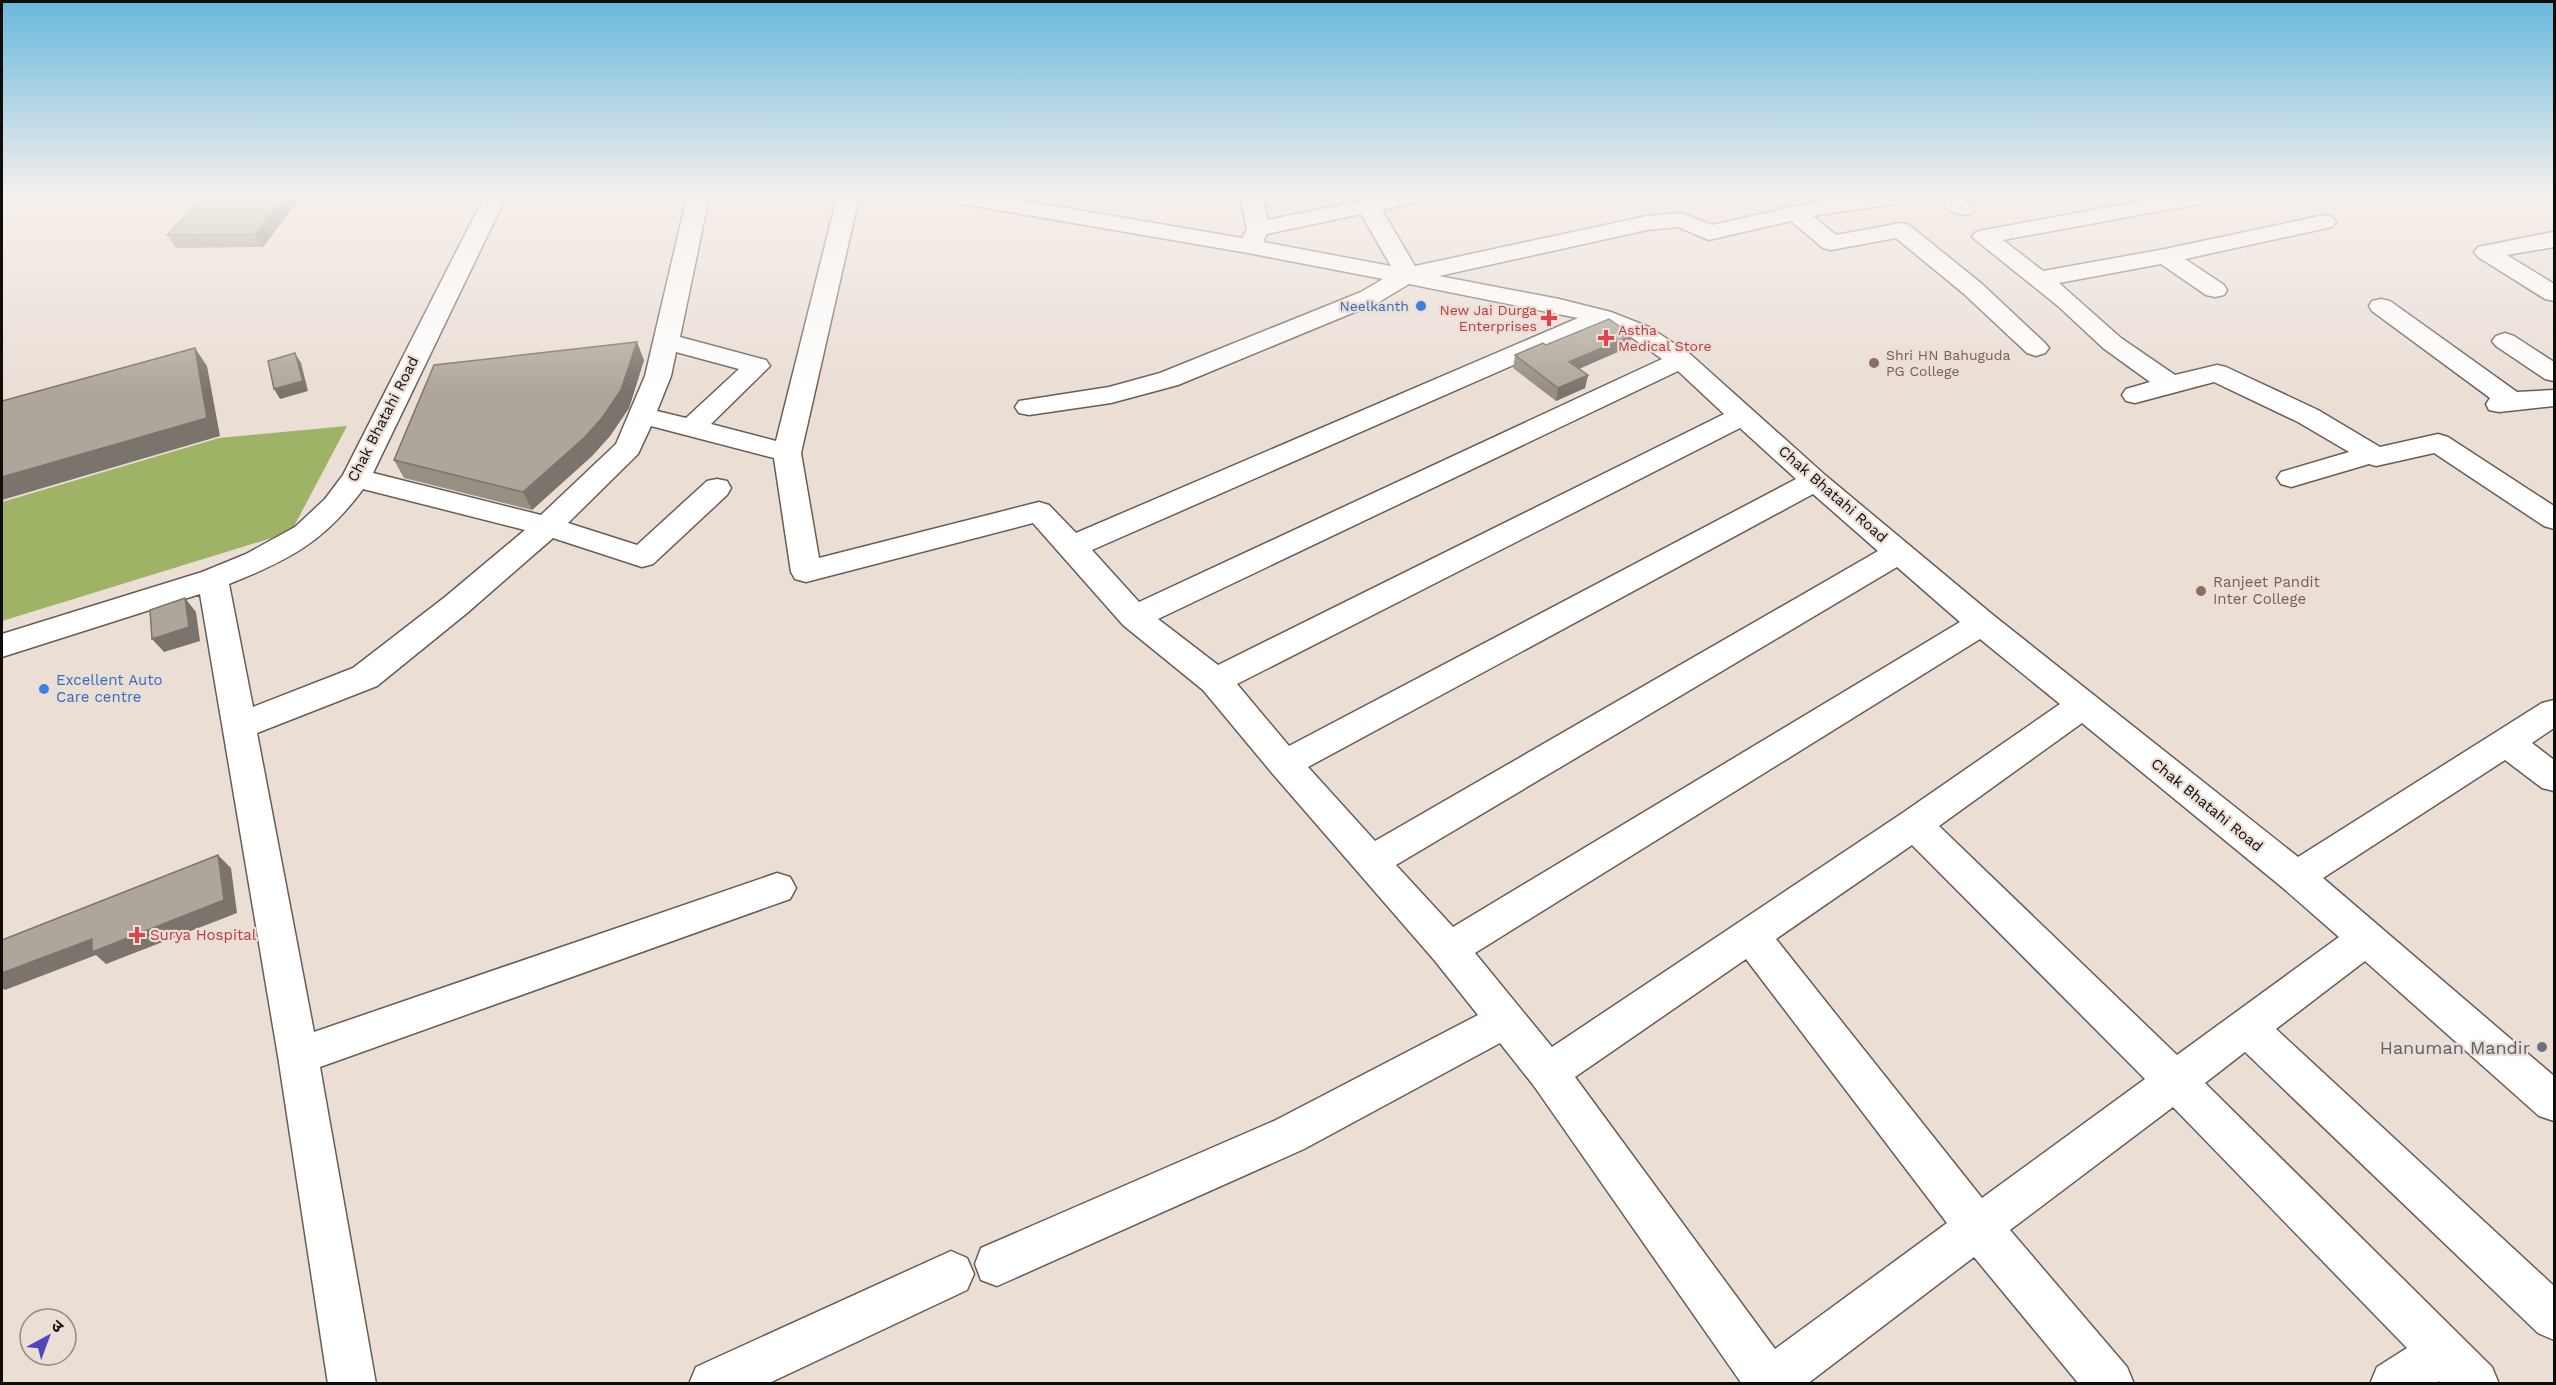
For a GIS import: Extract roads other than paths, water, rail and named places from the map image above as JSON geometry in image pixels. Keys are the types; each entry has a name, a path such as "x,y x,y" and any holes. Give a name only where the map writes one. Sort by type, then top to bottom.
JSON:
{"street":[{"name":"Chak Bhatahi Road","path":"2,645 213,579 257,561 305,534 335,506 356,478 462,262"},
{"path":"239,726 365,677 456,605 547,526 628,448 658,376 657,346 680,262"},
{"path":"833,262 787,453 806,572 1039,512 1134,617 1215,681 1284,764 1449,949 1548,1073 1769,1383 1977,1226 2366,939"},
{"name":"Chak Bhatahi Road","path":"1354,262 1602,317 1641,332 1681,360 1815,481 1982,623 2296,877 2554,1102"},
{"path":"1400,262 1408,275"},
{"path":"1029,407 1111,395 1170,379 1370,297 1408,275 1471,262"},
{"path":"1939,262 2036,348"},
{"path":"2016,262 2067,301 2112,344 2171,384"},
{"path":"2038,279 2135,262"},
{"path":"2174,262 2215,290"},
{"path":"2502,262 2554,294"},
{"path":"2381,306 2505,402 2554,398"},
{"path":"1072,547 1602,317"},
{"path":"2505,341 2554,373"},
{"path":"657,346 757,366 691,428"},
{"path":"1134,617 1681,360"},
{"path":"404,377 440,373"},
{"path":"2135,395 2217,373 2308,416 2376,457 2438,443 2554,519"},
{"path":"642,415 787,453"},
{"path":"1215,681 1743,415"},
{"path":"2291,478 2372,454"},
{"path":"356,478 547,526 642,557 717,489"},
{"path":"1284,764 1815,481"},
{"path":"1370,862 1900,552"},
{"path":"213,579 298,1056 352,1383"},
{"path":"1449,949 1982,623"},
{"path":"1548,1073 1752,936 2083,705"},
{"path":"2296,877 2508,744 2554,712"},
{"path":"2508,744 2554,778"},
{"path":"1914,824 2174,1080 2475,1383"},
{"path":"298,1056 777,888"},
{"path":"1752,936 1977,1226 2110,1383"},
{"path":"998,1264 1289,1135 1506,1020"},
{"path":"2246,1027 2554,1317"},
{"path":"721,1382 951,1274"},
{"path":"2394,1383 2442,1351"}],"place":[{"name":"Neelkanth","path":"1421,306"},
{"name":"New Jai Durga Enterprises","path":"1549,318"},
{"name":"Astha Medical Store","path":"1606,338"},
{"name":"Shri HN Bahuguda PG College","path":"1874,363"},
{"name":"Ranjeet Pandit Inter College","path":"2201,591"},
{"name":"Excellent Auto Care centre","path":"44,689"},
{"name":"Surya Hospital","path":"137,935"},
{"name":"Hanuman Mandir","path":"2542,1047"}]}
